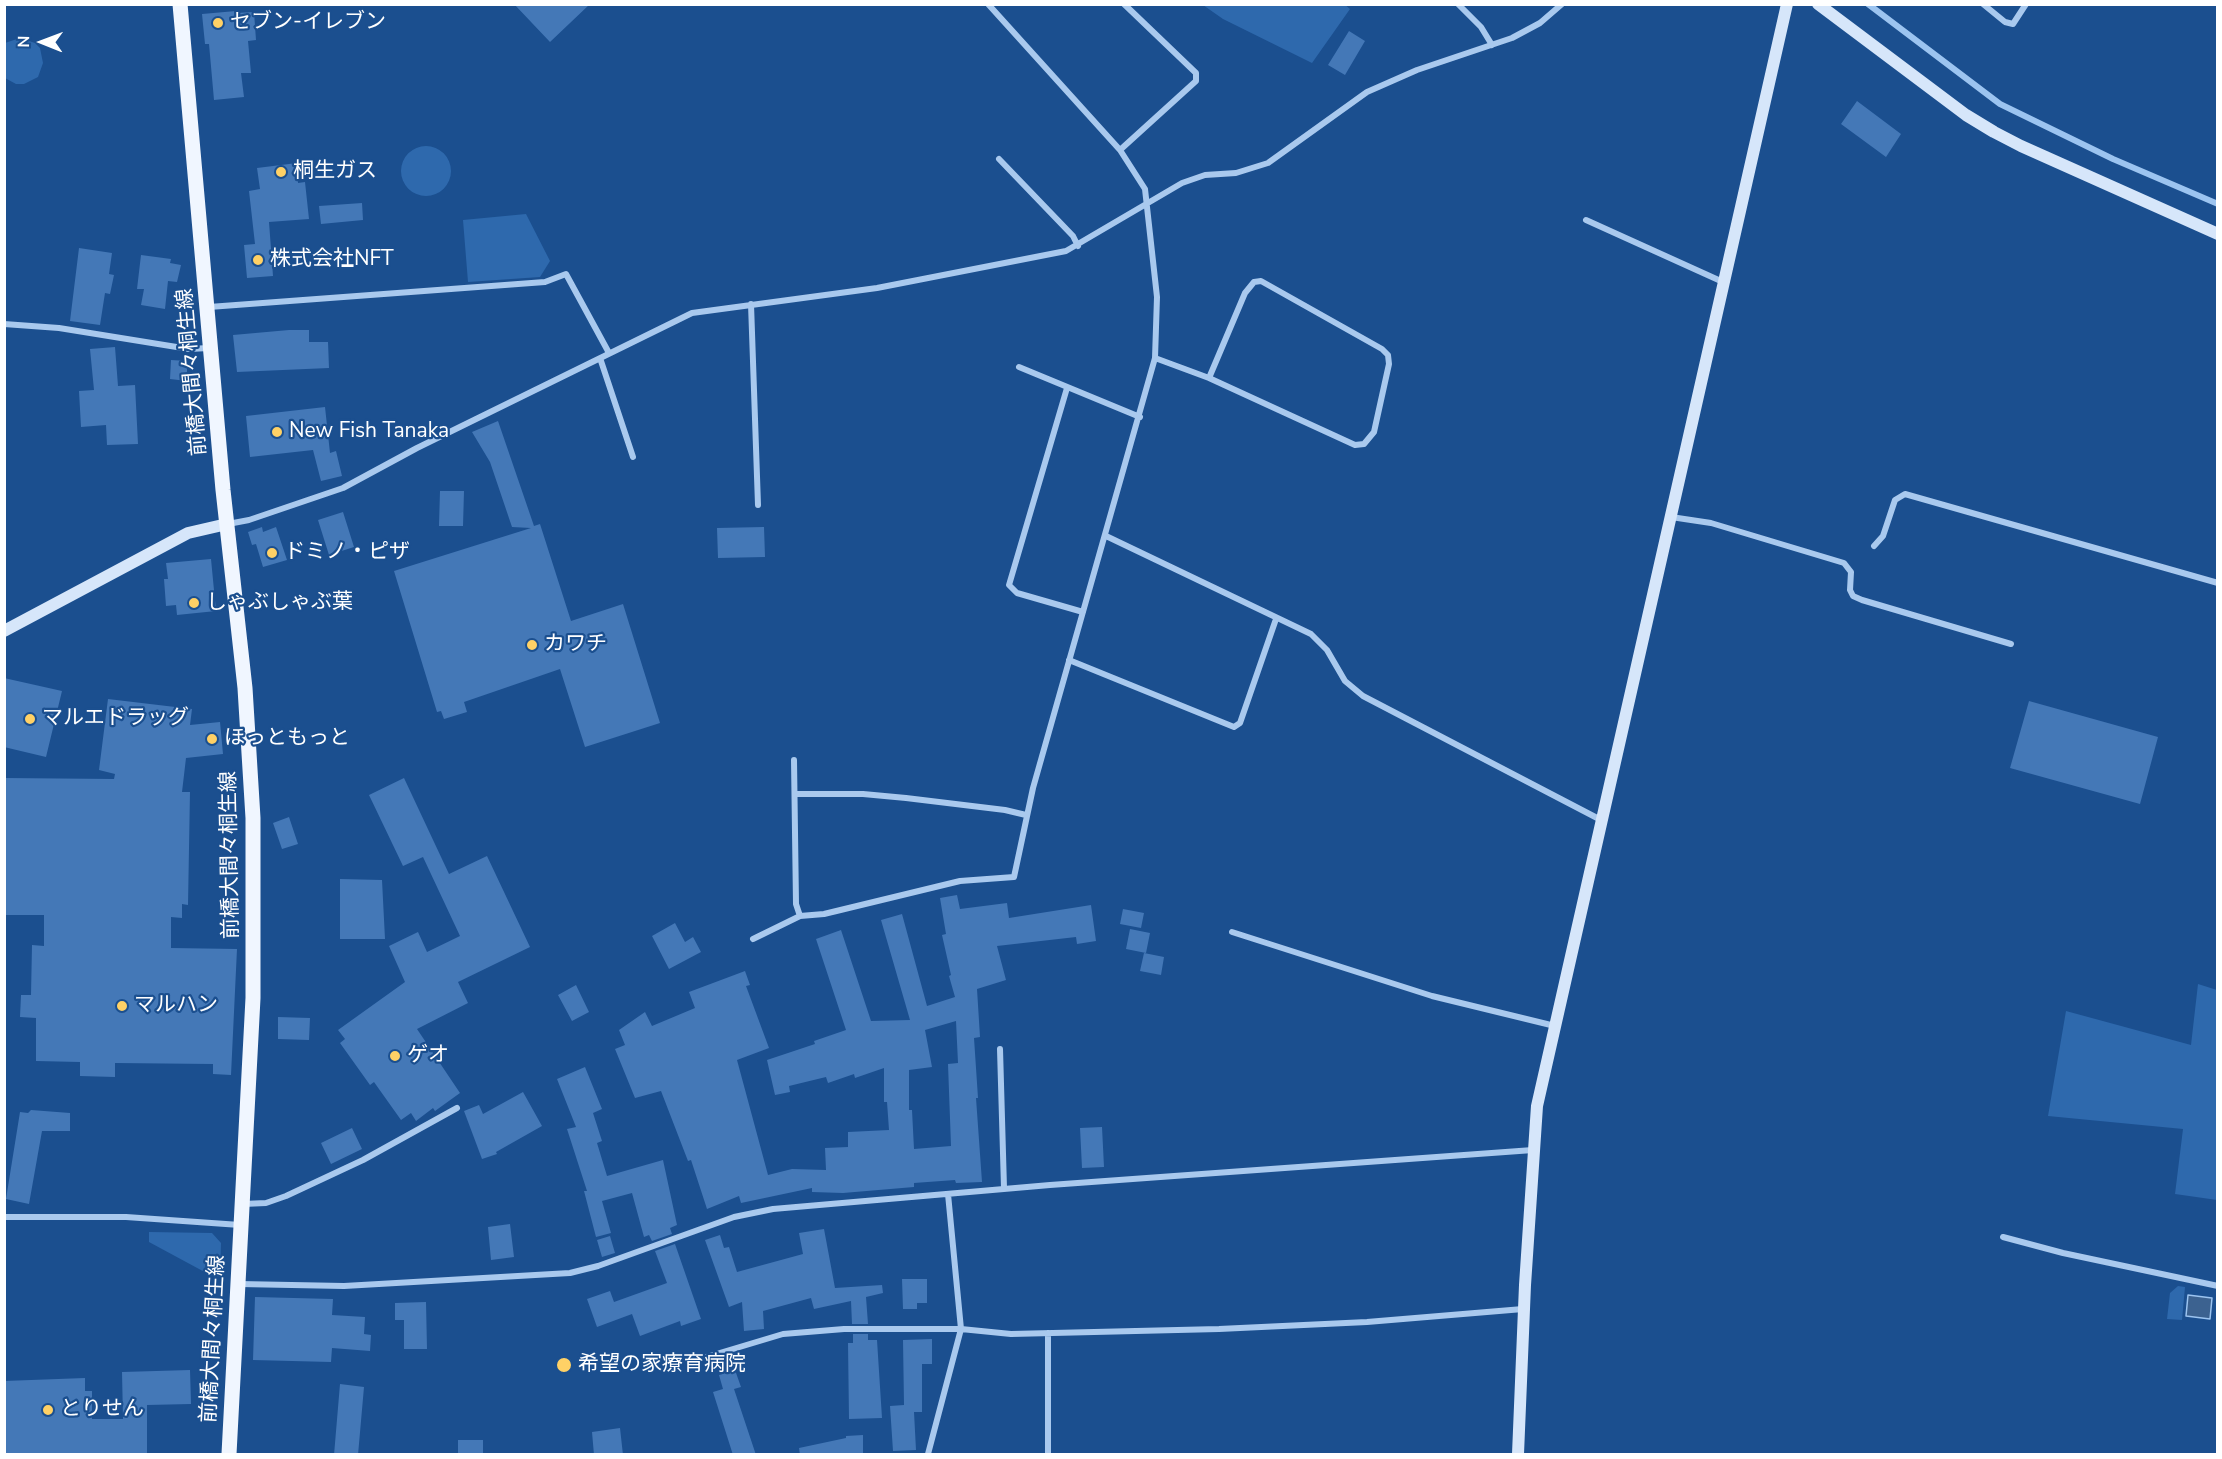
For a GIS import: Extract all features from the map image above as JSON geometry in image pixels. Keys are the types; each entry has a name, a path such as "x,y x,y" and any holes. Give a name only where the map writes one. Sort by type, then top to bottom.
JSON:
{"main road":[{"name":"前橋大間々桐生線","path":"180,4 244,688 255,873 253,994 229,1455"}],"street":[{"path":"753,939 800,916 824,914 960,881 1014,877 1026,815 1155,358 1157,297 1148,203 1141,180 1120,150 988,4"},
{"path":"1120,150 1196,81 1196,74 1124,4"},
{"path":"1458,4 1481,27 1492,45"},
{"path":"4,631 188,533 249,520 344,488 417,448 692,313 958,274 1066,251 1197,177 1259,168 1367,92 1417,70 1492,45 1529,29 1562,4"},
{"path":"1518,1455 1533,1150 1538,1106 1787,4"},
{"path":"1818,4 1966,115 1994,132 2021,147 2217,234"},
{"path":"1983,4 2005,22 2013,24 2026,4"},
{"path":"999,159 1072,236 1078,246"},
{"path":"1586,220 1724,282"},
{"path":"209,307 545,282 566,274 609,353"},
{"path":"1155,358 1209,378 1355,445 1364,444 1374,432 1389,364 1388,355 1382,349 1261,281 1254,282 1245,293 1209,378"},
{"path":"751,304 758,505"},
{"path":"4,324 59,328 189,349 212,348"},
{"path":"600,358 633,457"},
{"path":"1019,367 1140,417"},
{"path":"1067,388 1009,585 1017,593 1083,612"},
{"path":"1874,546 1883,536 1895,500 1905,494 2217,583"},
{"path":"1670,517 1711,523 1844,563 1851,572 1850,590 1853,596 2011,644"},
{"path":"1106,536 1320,640 1345,681 1363,696 1601,820"},
{"path":"1069,660 1233,727 1240,723 1276,619"},
{"path":"794,760 796,903 800,916"},
{"path":"795,794 863,794 1005,810 1026,815"},
{"path":"1232,932 1432,996 1555,1026"},
{"path":"1000,1049 1004,1188"},
{"path":"242,1204 266,1203 286,1196 363,1160 457,1108"},
{"path":"238,1284 372,1285 570,1273 598,1266 747,1213 1004,1188 1533,1150"},
{"path":"928,1455 961,1329 948,1194"},
{"path":"4,1217 126,1217 241,1225"},
{"path":"2003,1237 2063,1253 2217,1286"},
{"path":"693,1361 783,1334 844,1329 961,1329 1011,1334 1048,1333 1332,1323 1524,1309"},
{"path":"1048,1333 1048,1455"}],"shaded area":[{"path":"1344,4 1350,9 1312,63 1223,19 1203,5"},
{"path":"20,38 35,43 40,48 43,63 38,77 24,84 16,84 5,78 5,43"},
{"path":"426,146 444,153 451,171 444,189 426,196 408,189 401,171 408,153"},
{"path":"526,214 550,261 540,277 468,282 463,220"},
{"path":"2198,984 2217,990 2217,1200 2175,1194 2183,1129 2048,1116 2066,1011 2191,1045"},
{"path":"149,1232 212,1233 221,1243 220,1277 212,1276 149,1242"},
{"path":"2178,1286 2185,1287 2182,1320 2167,1319 2170,1293"},
{"path":"2188,1295 2212,1298 2210,1319 2186,1316"}],"building":[{"path":"514,4 590,4 550,42"},
{"path":"236,11 236,13 254,12 256,40 248,41 251,73 241,73 244,97 214,100 209,44 205,44 202,14"},
{"path":"1349,31 1365,41 1345,75 1328,65"},
{"path":"1857,101 1901,134 1886,157 1841,124"},
{"path":"297,163 298,183 305,182 309,219 269,222 273,276 247,278 244,245 255,244 249,191 260,189 257,168"},
{"path":"362,203 363,220 321,224 319,206"},
{"path":"79,248 112,253 109,274 114,275 110,294 105,293 100,325 70,321"},
{"path":"141,255 171,259 170,263 181,265 177,282 168,281 165,309 141,305 144,289 137,289"},
{"path":"309,330 309,342 328,342 329,368 237,372 233,335"},
{"path":"115,347 118,386 135,385 138,444 107,445 106,425 81,427 79,391 94,390 90,349"},
{"path":"171,360 187,361 187,381 170,379"},
{"path":"325,407 330,453 336,451 342,476 321,481 313,450 250,457 246,416"},
{"name":"カワチ","path":"498,421 534,526 540,524 571,621 623,604 660,723 585,747 560,669 464,702 467,712 444,719 441,711 437,712 394,571 531,528 512,527 490,462 472,432"},
{"path":"440,491 464,491 463,526 439,526"},
{"path":"343,512 354,547 329,555 318,520"},
{"name":"ドミノ・ピザ","path":"262,527 263,532 276,527 287,560 263,567 256,544 252,545 248,532"},
{"path":"764,527 765,557 718,558 717,528"},
{"path":"211,559 216,611 177,615 176,605 166,606 164,579 168,579 166,563"},
{"name":"マルエドラッグ","path":"4,678 62,691 46,757 4,747"},
{"path":"108,699 192,709 190,725 220,722 223,754 186,758 182,792 190,792 188,905 182,904 182,918 171,917 171,948 237,949 231,1075 213,1074 213,1064 115,1063 115,1077 80,1076 80,1062 36,1061 36,1018 20,1017 21,995 31,995 32,945 44,946 44,915 4,915 4,778 114,779 115,774 99,770"},
{"path":"2029,701 2158,737 2140,804 2010,768"},
{"path":"404,778 449,874 487,856 530,947 458,982 468,1003 417,1029 460,1093 435,1111 433,1108 416,1121 411,1113 401,1120 374,1082 370,1085 340,1043 345,1039 338,1030 405,982 389,946 418,932 427,952 460,936 423,857 403,866 369,795"},
{"path":"289,817 298,844 282,849 273,823"},
{"path":"340,879 382,880 385,939 340,939"},
{"path":"957,895 960,909 1007,903 1009,918 1091,905 1096,941 1077,944 1076,937 997,946 1006,980 977,989 980,1037 974,1038 982,1182 956,1183 955,1180 914,1183 914,1187 843,1193 812,1192 812,1188 741,1203 739,1196 707,1209 691,1160 688,1161 661,1091 635,1098 615,1049 625,1045 619,1030 645,1012 652,1026 695,1008 689,992 745,971 750,985 746,986 769,1048 737,1060 768,1175 792,1169 826,1170 825,1148 848,1147 848,1132 889,1130 887,1102 884,1102 884,1068 855,1078 854,1074 828,1083 826,1077 789,1086 790,1092 775,1095 767,1060 815,1044 814,1041 846,1030 816,939 841,930 871,1021 910,1020 881,920 902,914 927,1006 955,997 942,935 946,934 940,898","holes":["956,1021 958,1063 948,1064 951,1146 914,1149 912,1110 909,1110 909,1070 932,1067 925,1030"]},
{"path":"1123,909 1144,913 1141,928 1120,924"},
{"path":"675,923 685,942 693,937 701,952 669,969 652,936"},
{"path":"1130,929 1150,933 1146,953 1126,949"},
{"path":"1144,953 1164,957 1161,975 1140,971"},
{"path":"576,985 589,1012 572,1021 558,995"},
{"path":"278,1017 310,1018 309,1040 278,1039"},
{"path":"585,1067 602,1109 593,1113 602,1141 597,1143 607,1176 663,1160 677,1225 670,1228 672,1234 652,1241 649,1235 644,1237 632,1193 602,1201 611,1233 596,1237 584,1191 587,1191 567,1129 576,1127 557,1079"},
{"path":"523,1092 542,1126 496,1152 497,1154 482,1159 464,1111 479,1105 483,1114"},
{"path":"31,1110 70,1113 70,1131 42,1131 29,1204 6,1199 20,1112 28,1113"},
{"path":"1102,1127 1104,1167 1082,1168 1080,1128"},
{"path":"352,1128 362,1149 331,1164 321,1143"},
{"path":"510,1224 514,1257 491,1260 488,1227"},
{"path":"824,1229 835,1288 882,1285 883,1293 866,1297 868,1324 852,1324 851,1301 814,1309 811,1298 763,1311 764,1329 744,1331 742,1302 729,1307 705,1240 720,1235 724,1248 729,1247 737,1272 803,1254 799,1233"},
{"path":"610,1236 615,1253 602,1257 597,1240"},
{"path":"675,1244 701,1319 681,1326 680,1321 640,1336 632,1314 597,1327 587,1299 610,1291 614,1302 667,1283 655,1251"},
{"path":"902,1279 927,1279 927,1303 917,1303 917,1309 903,1309"},
{"path":"255,1297 333,1299 332,1315 365,1317 364,1334 371,1335 370,1351 332,1348 331,1362 253,1360"},
{"path":"426,1302 427,1349 404,1349 404,1320 395,1320 395,1303"},
{"path":"853,1334 868,1334 868,1340 877,1340 882,1418 849,1419 848,1343 853,1343"},
{"path":"932,1339 932,1364 922,1364 922,1412 914,1412 916,1450 893,1451 890,1406 904,1405 903,1340"},
{"name":"とりせん","path":"190,1370 191,1404 147,1405 147,1455 4,1455 4,1381 85,1378 85,1391 92,1391 92,1419 123,1419 122,1372"},
{"path":"735,1370 741,1387 734,1389 756,1455 733,1455 713,1392 723,1389 719,1375"},
{"path":"340,1384 364,1387 358,1455 334,1455"},
{"path":"620,1428 623,1455 594,1455 592,1432"},
{"path":"863,1435 863,1455 800,1455 799,1448 846,1438 846,1436"},
{"path":"458,1440 483,1440 483,1455 458,1455"}],"waterway":[{"path":"1868,4 2000,104 2113,159 2218,204"}],"place":[{"name":"セブン-イレブン","path":"218,23"},
{"name":"桐生ガス","path":"281,172"},
{"name":"株式会社NFT","path":"258,260"},
{"name":"New Fish Tanaka","path":"277,432"},
{"name":"ドミノ・ピザ","path":"272,553"},
{"name":"しゃぶしゃぶ葉","path":"194,603"},
{"name":"カワチ","path":"532,645"},
{"name":"マルエドラッグ","path":"30,719"},
{"name":"ほっともっと","path":"212,739"},
{"name":"マルハン","path":"122,1006"},
{"name":"ゲオ","path":"395,1056"},
{"name":"希望の家療育病院","path":"564,1365"},
{"name":"とりせん","path":"48,1410"}]}
